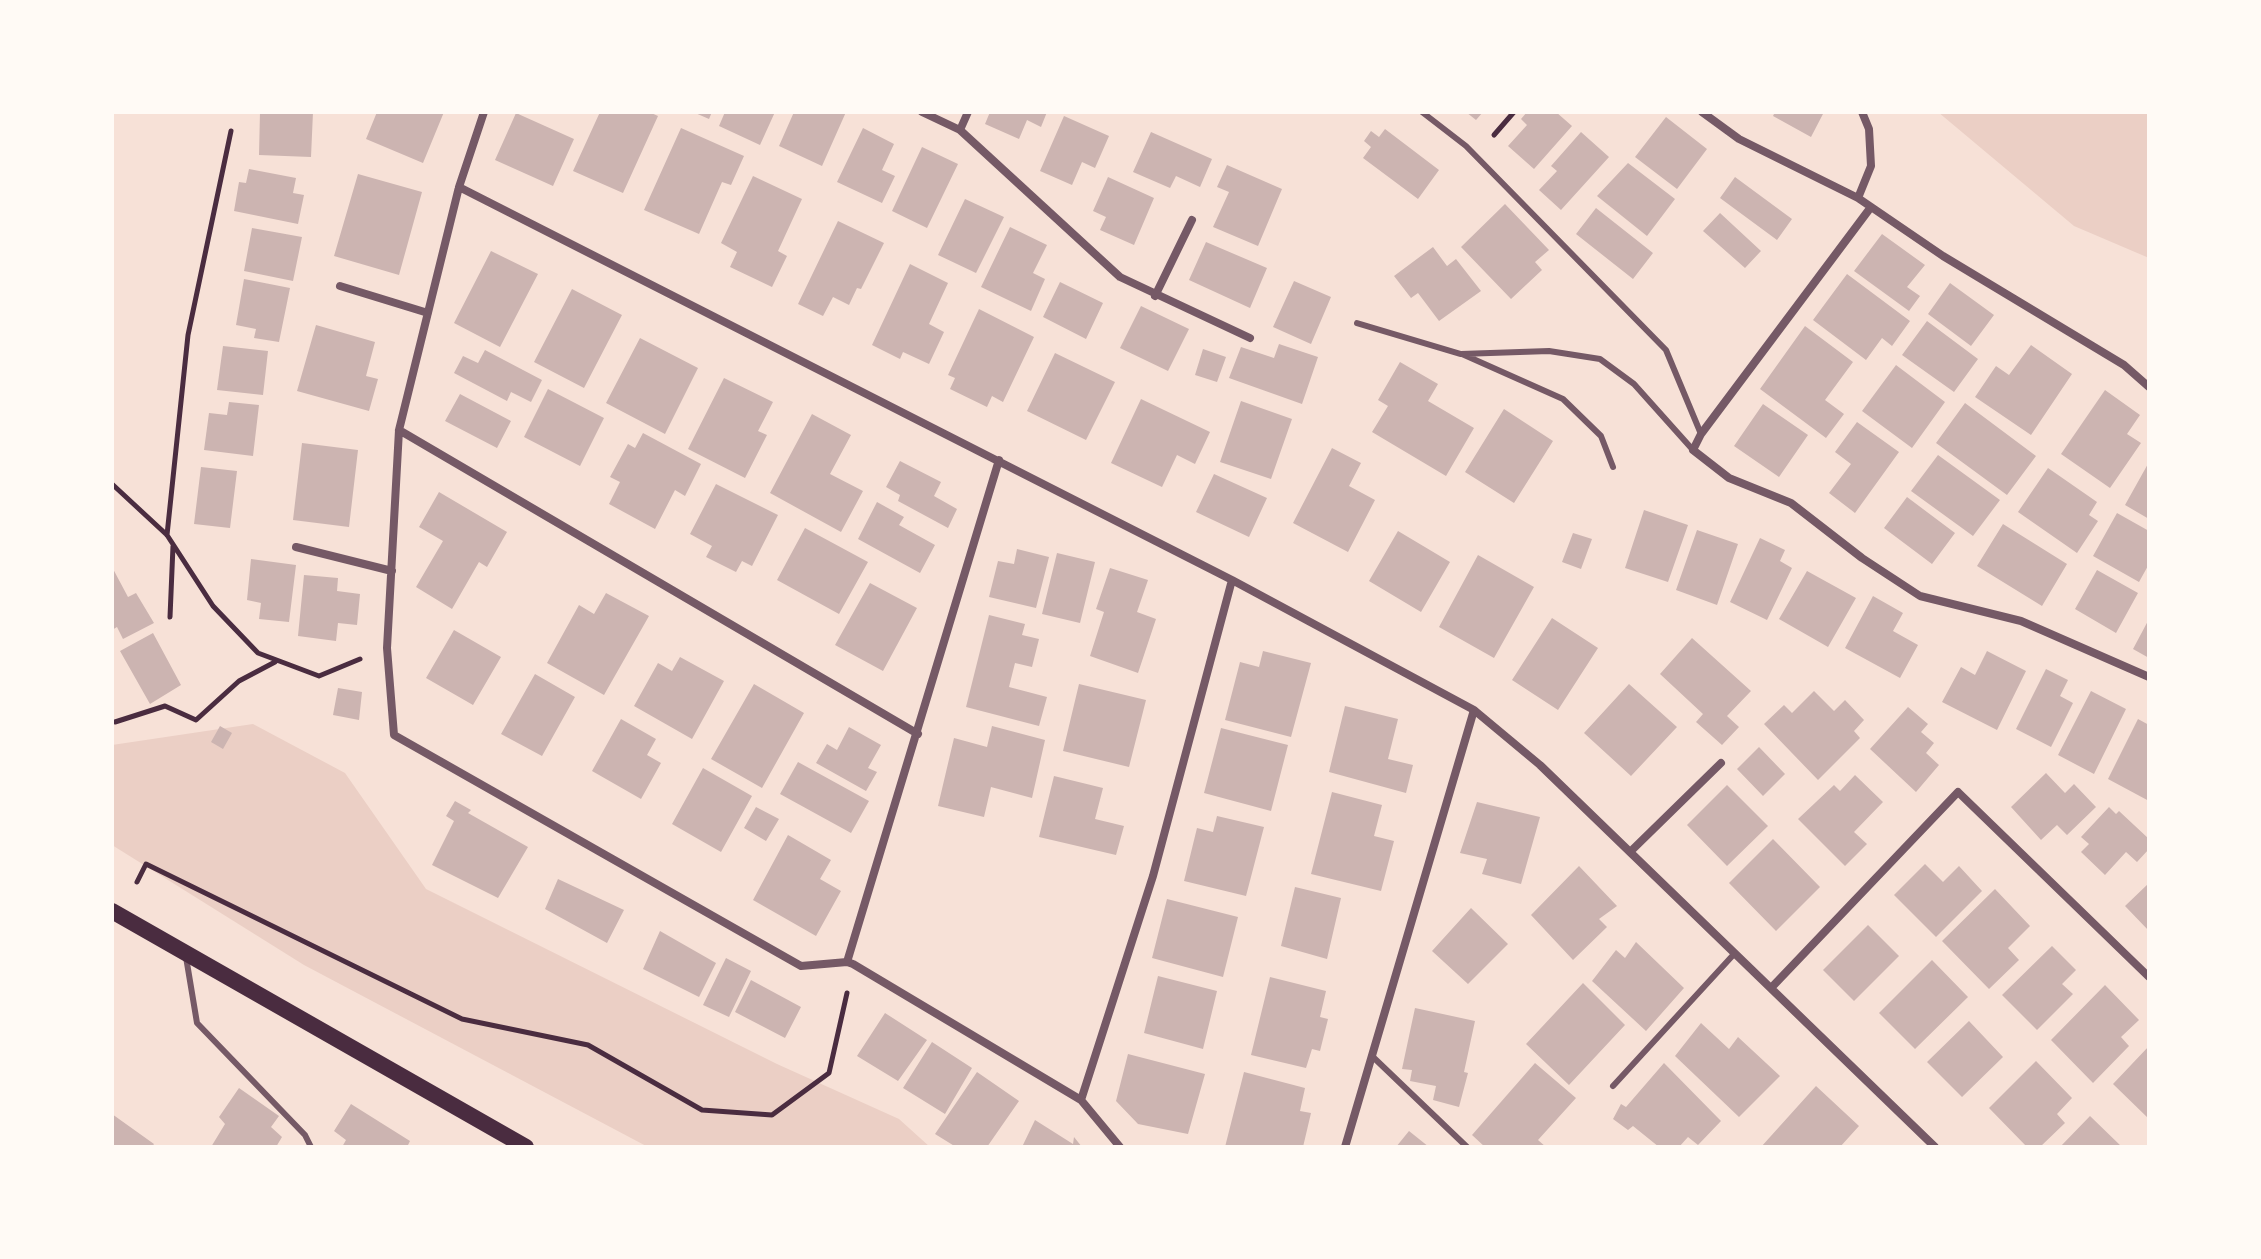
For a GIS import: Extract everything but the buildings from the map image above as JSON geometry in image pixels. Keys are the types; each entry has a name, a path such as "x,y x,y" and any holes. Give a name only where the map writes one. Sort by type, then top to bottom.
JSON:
{"main road":[{"path":"112,911 526,1147"}],"street":[{"path":"484,112 459,187 399,430 387,648 394,735 801,966 850,963 1081,1100 1120,1147"},
{"path":"922,112 960,130 1120,277 1250,338"},
{"path":"960,130 968,112"},
{"path":"1702,112 1739,139 1858,198 2029,310 2124,365 2149,387"},
{"path":"1858,198 1871,166 1869,129 1862,112"},
{"path":"459,187 1232,580 1474,710 1540,765 1935,1147"},
{"path":"1871,207 1701,434 1693,450 1729,478 1791,503 1862,558 1920,596 2021,621 2149,677"},
{"path":"1155,296 1192,220"},
{"path":"340,286 428,313"},
{"path":"399,430 918,734"},
{"path":"850,963 999,460"},
{"path":"296,547 392,571"},
{"path":"1081,1100 1153,876 1232,580"},
{"path":"1345,1147 1474,710"},
{"path":"1630,852 1721,763"},
{"path":"1772,987 1958,792 2148,975"}],"lane":[{"path":"1422,112 1466,146 1666,350 1701,434"},
{"path":"1357,323 1461,354 1563,399 1601,436 1613,467"},
{"path":"1461,354 1549,351 1600,359 1634,384 1693,450"},
{"path":"185,952 197,1023 305,1135 311,1147"},
{"path":"1613,1086 1735,953"},
{"path":"1373,1057 1467,1147"}],"path":[{"path":"167,535 188,335 231,131"},
{"path":"112,484 167,535 213,606 258,653 319,676 387,648"},
{"path":"170,617 173,545"},
{"path":"115,722 165,706 196,720 239,681 275,661"},
{"path":"137,882 146,864 462,1019 588,1045 702,1110 772,1115 829,1073 850,963"}],"shaded area":[{"path":"1938,112 2149,112 2149,258 2074,226"},
{"path":"253,724 345,773 426,889 777,1064 899,1119 930,1147 648,1147 304,965 112,845 112,745"}]}
